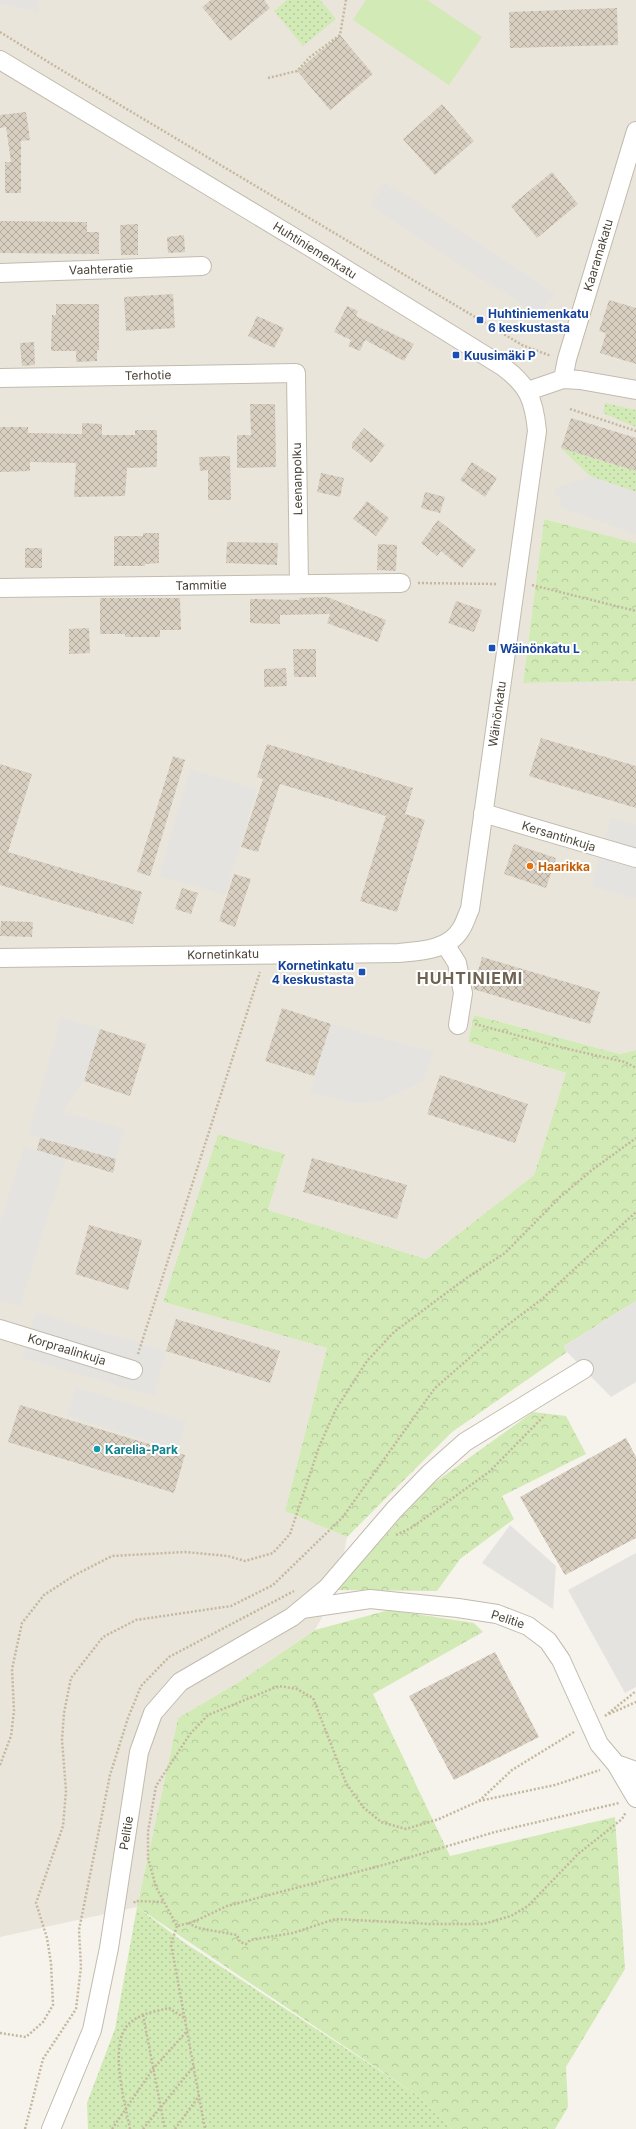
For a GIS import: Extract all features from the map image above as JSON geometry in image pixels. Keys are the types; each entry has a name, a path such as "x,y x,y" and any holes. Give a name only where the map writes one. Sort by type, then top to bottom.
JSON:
{"street":[{"name":"Huhtiniemenkatu","path":"0,60 304,243 502,366 517,377 528,391"},
{"name":"Kaaramakatu","path":"563,379 567,360 636,131"},
{"name":"Vaahteratie","path":"0,273 202,266"},
{"name":"Terhotie","path":"0,378 296,373"},
{"name":"Leenanpolku","path":"296,373 299,584"},
{"path":"528,391 563,379 636,390"},
{"name":"Wäinönkatu","path":"445,944 461,930 470,909 537,431 535,410 528,391"},
{"name":"Tammitie","path":"0,588 401,583"},
{"name":"Kersantinkuja","path":"483,813 636,858"},
{"path":"445,944 457,963 463,993 458,1022"},
{"name":"Kornetinkatu","path":"0,958 399,953 425,950 445,944"},
{"name":"Korpraalinkuja","path":"0,1329 133,1370"},
{"name":"Pelitie","path":"51,2129 92,2030 109,1948 139,1752 153,1712 180,1682 292,1617 327,1588 354,1555 425,1479 465,1442 584,1369"},
{"name":"Pelitie","path":"302,1609 370,1599 458,1608 497,1614 528,1626 548,1641 561,1660 599,1744 616,1764 631,1802"},
{"path":"616,1764 636,1771"}],"path":[{"path":"268,78 297,71 310,57 340,35 346,0"},
{"path":"0,32 522,345 550,356 567,360"},
{"path":"570,409 636,431"},
{"path":"401,583 501,584"},
{"path":"528,584 636,611"},
{"path":"133,1370 260,971"},
{"path":"458,1022 625,1062 636,1068"},
{"path":"0,1766 11,1736 14,1711 12,1669 22,1623 44,1595 75,1575 112,1556 185,1552 228,1556 245,1561 272,1552 290,1534 319,1447 327,1428 336,1410 367,1361 394,1332 454,1286 505,1253 560,1197 592,1170 636,1138"},
{"path":"0,2034 26,2037 43,2022 53,2005 51,1963 47,1938 36,1903 63,1826 66,1791 62,1740 64,1712 71,1678 103,1637 136,1620 231,1606 273,1585 342,1518 435,1388 505,1327 542,1299 636,1212"},
{"path":"390,1538 411,1528 489,1472 548,1412"},
{"path":"25,2129 42,2059 76,2009 81,1967 79,1930 110,1775 128,1718 141,1686 169,1657 274,1604 300,1588"},
{"path":"205,2129 171,1944 177,1926 156,1888 148,1858 148,1832 156,1786 190,1734 208,1715 279,1686 297,1689 312,1698 346,1783 362,1807 381,1822 406,1828 438,1819 479,1801 555,1785 616,1764"},
{"path":"606,1716 636,1691"},
{"path":"479,1801 512,1770 563,1738 636,1702"},
{"path":"188,1923 198,1928 237,1934 240,1942 246,1944 250,1940 293,1933 335,1919 431,1924 483,1924 511,1916 528,1906 578,1854 622,1819 631,1802"},
{"path":"177,1926 188,1923 227,1906 387,1864 495,1832 631,1802"},
{"path":"134,1907 135,1901 164,1902"},
{"path":"130,2129 118,2064 119,2042 130,2022 143,2015 169,2008 186,2019"},
{"path":"143,2015 165,2129"},
{"path":"112,2129 126,2106 153,2069 188,2030"},
{"path":"143,2129 194,2066"},
{"path":"175,2129 200,2096"}],"shaded area":[{"path":"0,0 636,0 636,543 544,519 523,683 636,681 636,1050 620,1054 474,1015 468,1042 566,1073 534,1175 426,1259 268,1210 285,1154 218,1134 163,1302 327,1348 285,1511 347,1537 337,1590 315,1630 239,1682 178,1718 137,1907 0,1937"},
{"path":"0,0 38,0 39,13 0,4"},
{"path":"385,182 554,293 539,316 370,206"},
{"path":"590,476 636,492 636,534 559,507 561,498 555,496 555,488"},
{"path":"190,769 257,789 226,895 159,876"},
{"path":"611,817 636,824 636,899 591,886"},
{"path":"61,1017 100,1029 84,1081 62,1111 125,1129 116,1159 28,1134"},
{"path":"331,1024 434,1052 424,1081 379,1102 351,1103 310,1092"},
{"path":"24,1146 66,1159 20,1306 0,1301 0,1223"},
{"path":"636,1301 636,1382 611,1397 567,1352 564,1346"},
{"path":"36,1312 166,1351 154,1396 22,1358"},
{"path":"76,1387 186,1421 178,1450 67,1416"},
{"path":"510,1525 556,1566 553,1609 482,1563"},
{"path":"636,1553 636,1687 625,1693 568,1590"}],"green space":[{"path":"287,0 320,0 336,19 303,46 274,11"},
{"path":"366,0 427,0 482,37 449,85 353,20"},
{"path":"605,403 636,410 636,427 603,413"},
{"path":"561,448 636,471 636,492 590,476"},
{"path":"544,519 636,543 636,681 523,683"},
{"path":"474,1015 620,1054 636,1050 636,1301 564,1346 567,1352 452,1432 347,1537 285,1511 327,1348 163,1302 218,1134 285,1154 268,1210 426,1259 534,1175 566,1073 468,1042"},
{"path":"533,1412 566,1416 586,1454 502,1496 514,1519 460,1559 437,1591 337,1590 427,1488"},
{"path":"389,1610 474,1623 483,1632 373,1694 450,1856 615,1817 625,1969 566,2067 568,2107 555,2129 452,2129 417,2095 137,1907 178,1718 239,1682 315,1630"},
{"path":"137,1907 182,1941 417,2095 452,2129 88,2129 87,2103 115,2029"}],"building":[{"path":"211,0 264,0 270,8 230,41 202,7"},
{"path":"617,8 618,45 510,48 509,12"},
{"path":"340,35 373,74 330,110 297,71"},
{"path":"442,104 474,141 435,175 403,139"},
{"path":"26,112 30,140 21,141 21,193 5,193 5,162 11,162 6,127 0,128 0,115"},
{"path":"552,172 578,204 537,238 511,206"},
{"path":"0,221 87,222 87,232 99,232 99,254 0,253"},
{"path":"138,224 138,255 121,255 120,225"},
{"path":"184,235 185,252 168,253 167,237"},
{"path":"173,294 175,328 126,331 124,297"},
{"path":"609,300 636,308 636,364 600,353 606,333 599,331"},
{"path":"56,304 99,304 99,350 97,350 97,361 76,362 76,351 51,351 52,315 56,315"},
{"path":"347,306 358,311 356,316 414,344 404,361 365,340 360,351 348,346 351,340 334,332"},
{"path":"257,316 284,328 274,348 248,336"},
{"path":"34,342 35,365 22,366 20,343"},
{"path":"250,404 275,404 276,467 237,468 237,435 251,435"},
{"path":"571,418 636,438 636,471 561,448"},
{"path":"82,423 102,424 102,435 135,435 135,430 157,430 157,467 127,468 125,496 74,497 76,463 30,462 30,471 0,472 0,427 28,427 28,433 82,434"},
{"path":"364,428 385,445 371,463 352,448 352,443"},
{"path":"230,456 231,500 208,500 208,470 200,471 199,457"},
{"path":"472,462 497,478 485,497 460,480"},
{"path":"321,473 344,478 340,497 317,492"},
{"path":"425,492 445,497 440,513 421,508"},
{"path":"367,501 389,518 376,536 353,519"},
{"path":"438,520 476,550 462,568 441,551 437,556 421,543"},
{"path":"143,533 159,533 159,563 145,564 145,566 114,566 114,536 143,536"},
{"path":"227,542 278,543 277,565 226,563"},
{"path":"378,544 397,545 396,571 377,570"},
{"path":"25,548 42,548 42,568 25,568"},
{"path":"327,597 386,620 378,642 327,623 330,614 280,615 280,624 250,623 250,599 299,600 299,598"},
{"path":"100,598 180,598 181,630 160,630 160,637 125,637 125,634 100,634"},
{"path":"456,601 482,610 474,632 448,623"},
{"path":"89,628 90,653 69,654 69,629"},
{"path":"293,649 316,649 316,677 294,677"},
{"path":"286,668 287,686 264,687 264,669"},
{"path":"541,738 636,766 636,808 529,776"},
{"path":"267,744 413,788 405,814 425,820 397,912 360,901 386,816 280,784 258,852 241,847 263,779 257,777"},
{"path":"173,756 185,760 150,876 137,872"},
{"path":"0,764 32,774 8,852 142,892 133,924 0,885"},
{"name":"Haarikka","path":"514,844 556,858 546,888 504,874"},
{"path":"234,874 251,879 235,927 219,921"},
{"path":"182,888 198,893 191,914 175,909"},
{"path":"1,921 33,922 32,937 0,936"},
{"path":"482,957 600,992 590,1024 473,989"},
{"path":"282,1008 331,1024 314,1076 265,1061"},
{"path":"100,1029 146,1044 130,1096 84,1081"},
{"path":"440,1075 528,1104 515,1143 427,1114"},
{"path":"40,1138 116,1159 113,1173 37,1150"},
{"path":"312,1158 407,1185 397,1219 303,1192"},
{"path":"89,1225 142,1240 128,1290 75,1274"},
{"path":"176,1319 280,1351 270,1383 166,1351"},
{"name":"Karelia-Park","path":"20,1405 185,1455 174,1493 8,1442"},
{"path":"626,1438 636,1457 636,1538 565,1575 520,1497"},
{"path":"495,1652 539,1737 454,1780 409,1696"}],"place":[{"name":"Huhtiniemenkatu 6 keskustasta","path":"480,320"},
{"name":"Kuusimäki P","path":"456,355"},
{"name":"Wäinönkatu L","path":"492,648"},
{"name":"Haarikka","path":"530,866"},
{"name":"Kornetinkatu 4 keskustasta","path":"362,972"},
{"name":"Karelia-Park","path":"97,1449"}],"district":[{"name":"HUHTINIEMI","path":"470,978"}]}
